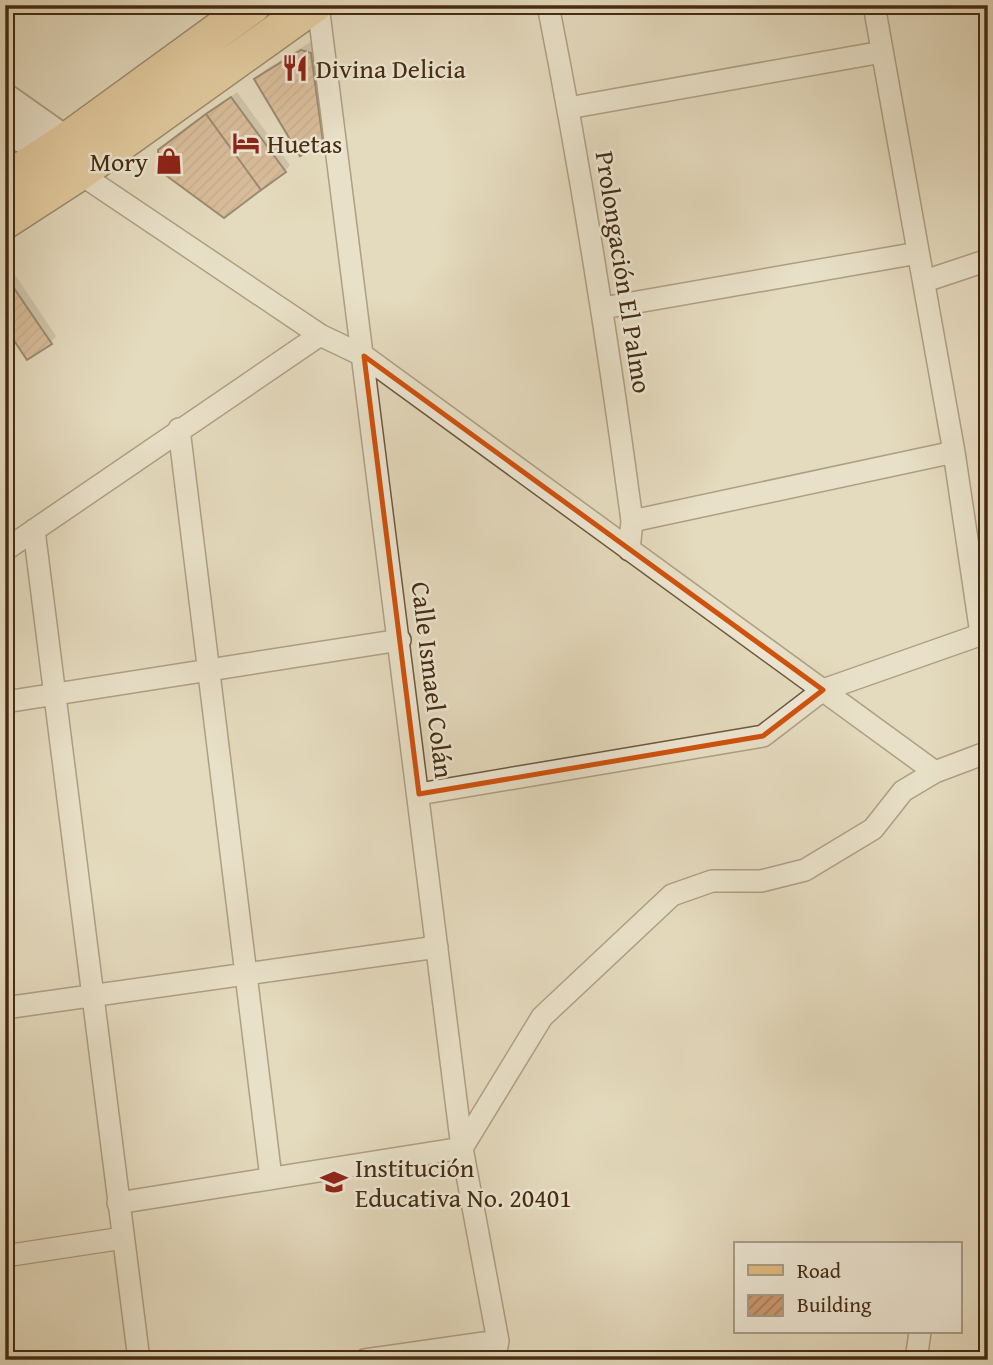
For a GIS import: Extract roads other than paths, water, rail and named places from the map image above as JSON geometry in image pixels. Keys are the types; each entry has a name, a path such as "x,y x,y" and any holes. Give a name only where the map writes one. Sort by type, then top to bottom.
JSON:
{"main road":[{"path":"5,181 253,5"},
{"path":"5,221 79,173 316,5"}],"street":[{"name":"Calle Ismael Colán","path":"316,5 364,356 462,1148 496,1350"},
{"name":"Prolongación El Palmo","path":"548,5 603,308 632,521 629,550"},
{"path":"419,794 763,736 823,690 984,633 925,281 874,5"},
{"path":"568,108 882,51"},
{"path":"5,98 79,173 320,335 364,356 935,772"},
{"path":"5,127 56,147"},
{"path":"603,308 918,253"},
{"path":"925,281 988,260"},
{"path":"5,550 320,335"},
{"path":"179,429 271,1178"},
{"path":"632,521 954,452"},
{"path":"34,530 139,1360"},
{"path":"5,702 400,640"},
{"path":"118,1203 462,1148 542,1017 672,895 712,881 761,881 805,870 873,829 903,791 935,772 988,752"},
{"path":"5,1008 437,947"},
{"path":"5,1256 123,1238"},
{"path":"916,1360 920,1334"},
{"path":"365,1360 496,1350"}],"place":[{"name":"Divina Delicia","path":"295,68"},
{"name":"Huetas","path":"246,143"},
{"name":"Mory","path":"169,161"},
{"name":"Institución Educativa No. 20401","path":"334,1182"}]}
